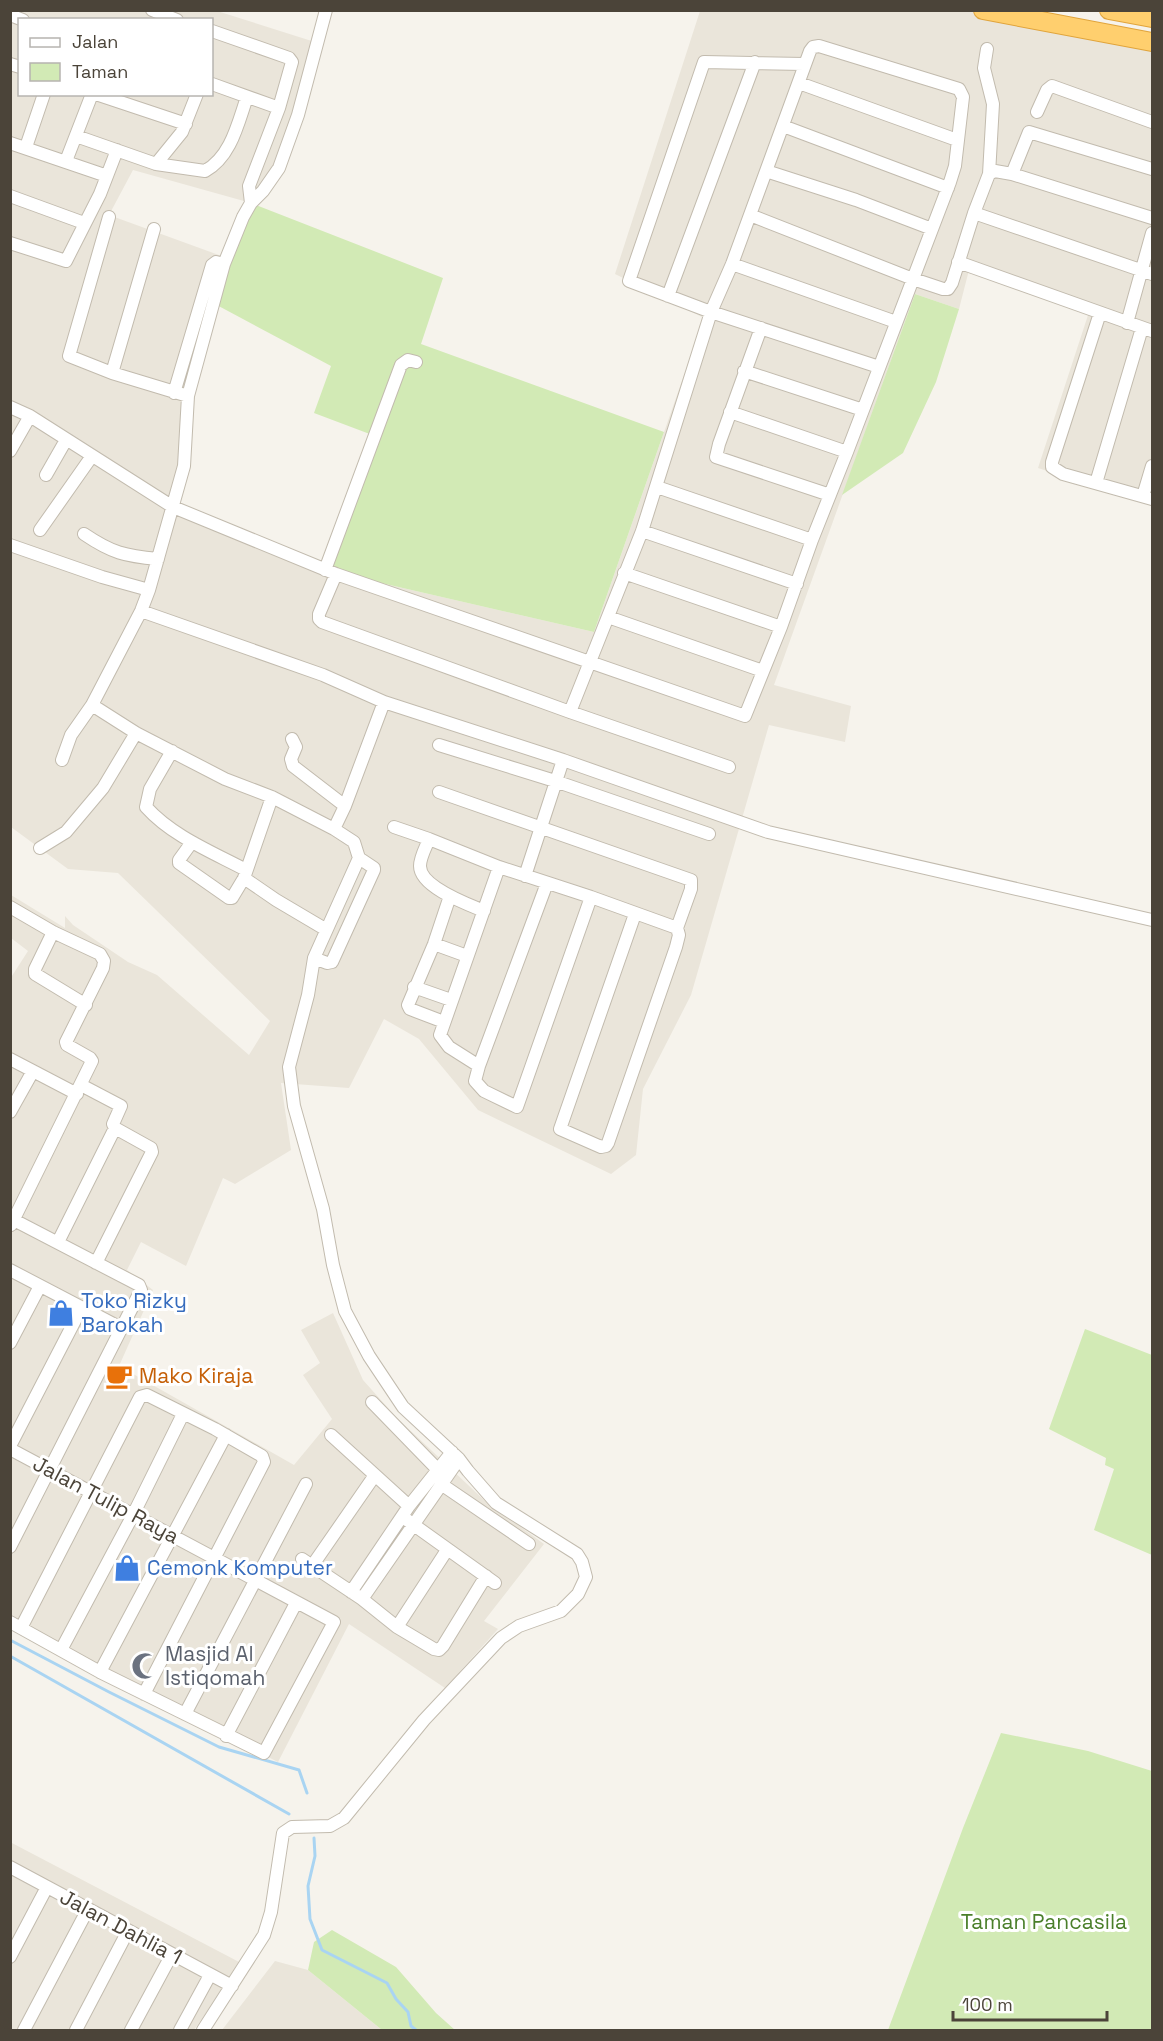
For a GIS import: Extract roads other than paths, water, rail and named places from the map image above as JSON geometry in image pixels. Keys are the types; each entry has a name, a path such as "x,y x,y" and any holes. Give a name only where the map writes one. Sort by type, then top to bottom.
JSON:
{"highway":[{"path":"983,10 1152,42"},
{"path":"1110,10 1152,18"}],"street":[{"path":"62,760 71,735 92,705 149,591 184,466 188,396 224,264 251,203 263,192 279,168 309,78 326,10"},
{"path":"213,31 291,60 279,108 249,186 251,203"},
{"path":"10,407 30,416 173,507 331,572 590,663 745,716 948,188 955,166 963,97 959,89 819,46 813,47 810,51 732,264 711,312 642,531 624,573 608,617 590,663 570,712"},
{"path":"750,215 913,279 948,289 989,174 993,104 984,68 987,49"},
{"path":"804,64 704,62 630,277 630,283 879,367"},
{"path":"668,296 755,62"},
{"path":"799,83 957,140"},
{"path":"213,84 279,108"},
{"path":"1037,112 1047,90 1052,86 1152,122"},
{"path":"26,147 43,96"},
{"path":"66,161 93,96"},
{"path":"100,96 186,124"},
{"path":"156,164 182,132 196,96"},
{"path":"76,136 156,164 207,170 224,155 247,97"},
{"path":"783,126 948,188"},
{"path":"1012,174 1026,136 1032,131 1152,169"},
{"path":"10,143 107,176"},
{"path":"10,243 66,261 117,150"},
{"path":"766,171 856,200 932,229"},
{"path":"989,174 995,171 1012,174 1152,218"},
{"path":"10,196 84,223"},
{"path":"974,213 1147,272"},
{"path":"109,218 68,355 70,358 112,373 188,396"},
{"path":"112,373 154,230"},
{"path":"1127,323 1147,272 1152,233"},
{"path":"174,393 212,265 216,262 224,264"},
{"path":"958,262 1147,330 1096,483"},
{"path":"732,264 896,322"},
{"path":"1100,313 1052,462 1053,469 1058,473 1148,498 1152,466"},
{"path":"760,328 716,453 717,458 830,495"},
{"path":"416,362 408,360 401,365 331,572 319,619 570,712 729,767"},
{"path":"744,371 863,410"},
{"path":"730,412 848,452"},
{"path":"10,451 30,416"},
{"path":"46,475 66,440"},
{"path":"40,530 92,456"},
{"path":"657,488 812,540"},
{"path":"642,531 797,584"},
{"path":"84,534 112,552 158,559"},
{"path":"10,544 149,591"},
{"path":"624,573 781,627"},
{"path":"141,611 322,675 384,702 563,760 768,832 1152,920"},
{"path":"608,617 763,671"},
{"path":"334,829 345,806 384,702"},
{"path":"92,705 136,733 225,779 272,797 354,842 359,858 374,870 332,962 327,963 314,958"},
{"path":"40,848 66,832 103,788 136,733"},
{"path":"292,739 296,747 291,759 293,766 345,806"},
{"path":"439,745 555,781 709,834"},
{"path":"172,751 150,789 146,807 156,818 245,874 276,900 326,929"},
{"path":"525,876 563,760"},
{"path":"438,792 691,880 691,889 677,928 679,935 676,947 608,1143 602,1147 560,1129 635,914"},
{"path":"192,842 179,863 232,898 245,874 272,797"},
{"path":"394,827 499,867 677,928"},
{"path":"429,839 420,869 426,881 450,896 484,911"},
{"path":"203,2031 264,1935 271,1912 283,1833 292,1827 330,1826 344,1818 424,1720 478,1664 492,1646 511,1629 561,1611 578,1594 586,1577 585,1568 577,1554 496,1503 455,1455 403,1407 374,1365 345,1311 333,1265 323,1209 294,1106 289,1081 289,1066 308,995 314,958 359,858"},
{"path":"479,1066 459,1055 442,1039 440,1033 499,867"},
{"path":"547,883 475,1081 480,1088 517,1107 591,897"},
{"path":"444,1022 410,1009 408,1005 434,944 450,896"},
{"path":"336,905 355,915"},
{"path":"10,907 53,932 100,954 104,961 86,1005 66,1042 67,1045 92,1059 12,1221 58,1242 141,1287 10,1547"},
{"path":"53,932 34,969 35,974 86,1005"},
{"path":"434,944 467,956"},
{"path":"414,987 451,1000"},
{"path":"10,1059 33,1071 121,1107 113,1124 115,1128 58,1242"},
{"path":"11,1112 33,1071"},
{"path":"96,1263 152,1155 151,1148 115,1128"},
{"path":"10,1270 121,1328"},
{"path":"10,1343 40,1286"},
{"path":"10,1448 82,1307"},
{"path":"144,1694 264,1462 262,1456 226,1435 147,1395 140,1397 93,1491 16,1625 100,1672 226,1736 296,1603"},
{"path":"372,1402 437,1469 444,1481 529,1544"},
{"path":"62,1650 183,1414"},
{"path":"100,1672 226,1435"},
{"path":"331,1435 375,1475 405,1510 412,1525 490,1580 439,1650 397,1627 356,1595 307,1563 375,1475"},
{"name":"Jalan Tulip Raya","path":"10,1448 334,1622 264,1753 226,1736"},
{"path":"356,1595 405,1510 437,1469 455,1455"},
{"path":"356,1595 444,1481 455,1455"},
{"path":"185,1714 306,1484"},
{"path":"397,1627 447,1550"},
{"name":"Jalan Dahlia 1","path":"10,1867 232,1986"},
{"path":"10,1957 47,1887"},
{"path":"24,2031 88,1909"},
{"path":"76,2031 128,1931"},
{"path":"130,2031 172,1954"},
{"path":"180,2031 210,1975"}],"waterway":[{"path":"10,1640 219,1747 299,1770 307,1793"},
{"path":"10,1656 289,1814"},
{"path":"314,1838 315,1856 308,1886 310,1919 322,1950 387,1983 396,1999 408,2012 411,2026 416,2030"}],"place":[{"name":"Toko Rizky Barokah","path":"61,1313"},
{"name":"Mako Kiraja","path":"119,1376"},
{"name":"Cemonk Komputer","path":"127,1568"},
{"name":"Masjid Al Istiqomah","path":"145,1666"}],"park label":[{"name":"Taman Pancasila","path":"1044,1922"}]}
